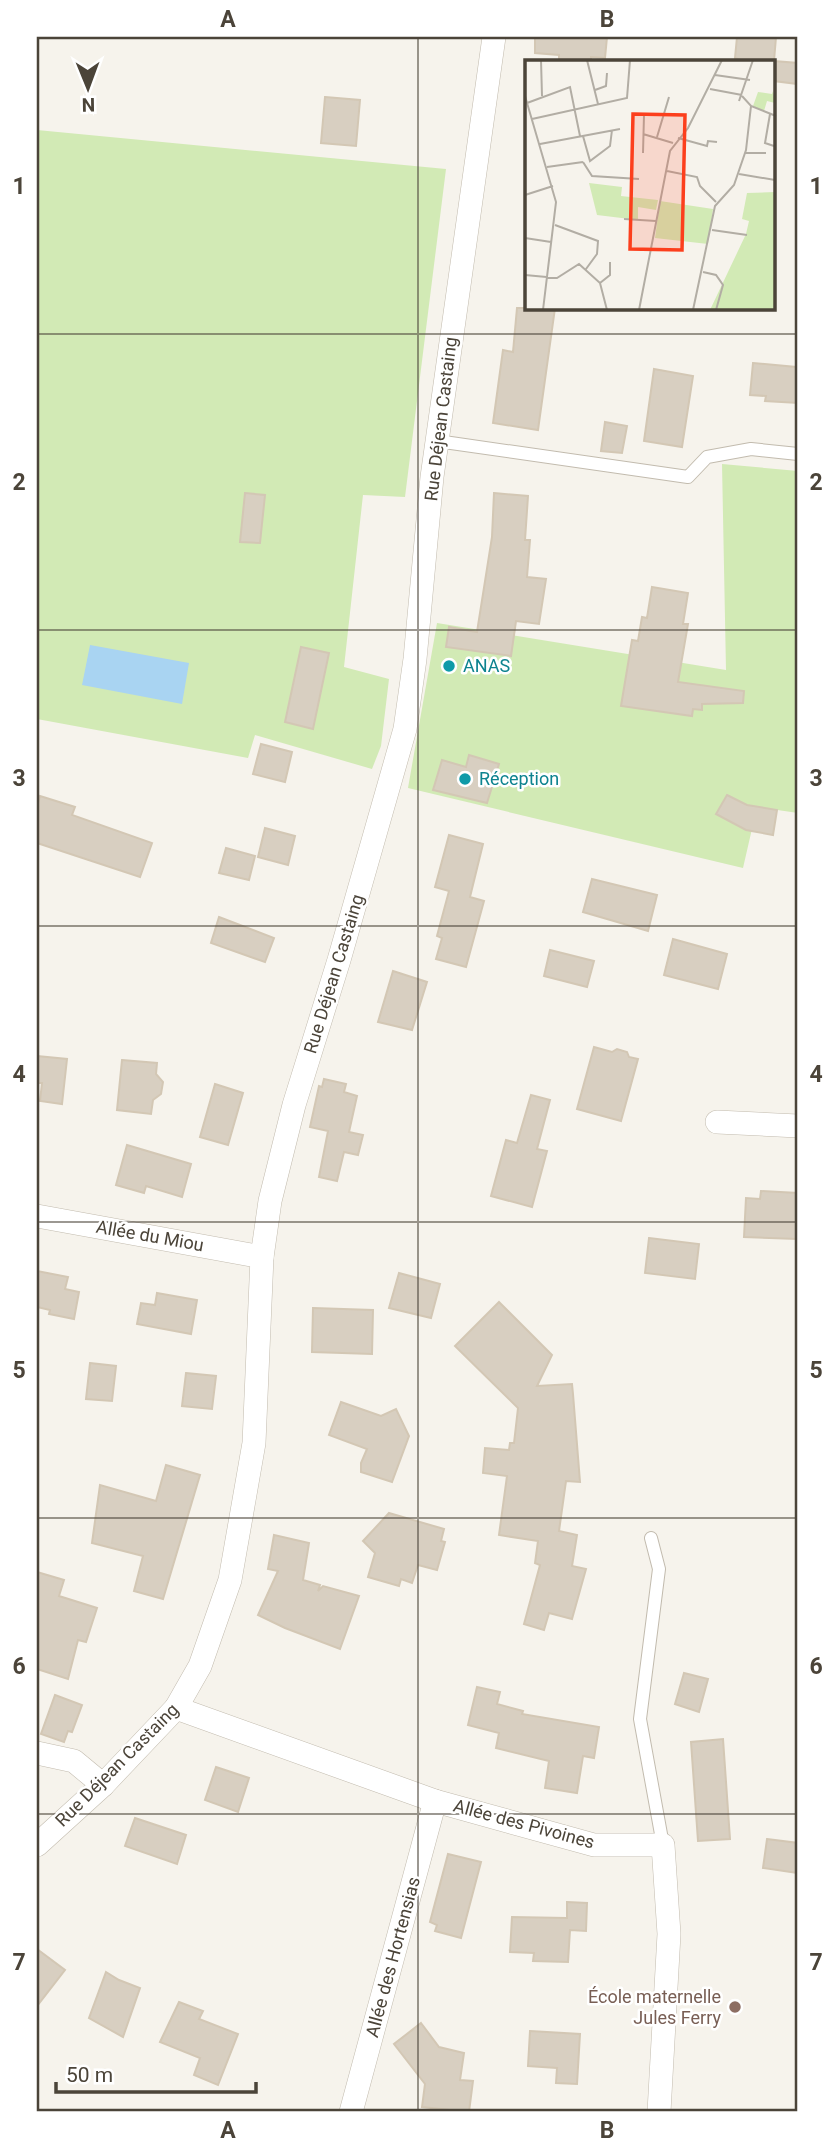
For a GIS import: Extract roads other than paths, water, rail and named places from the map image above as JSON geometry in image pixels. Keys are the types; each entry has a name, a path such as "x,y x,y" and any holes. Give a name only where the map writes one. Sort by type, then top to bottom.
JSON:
{"street":[{"name":"Rue Déjean Castaing","path":"37,1845 103,1785 176,1708 200,1666 230,1580 254,1443 262,1257 270,1200 294,1105 339,960 405,729 415,659 437,441 494,37"},
{"path":"717,1122 798,1126"},
{"name":"Allée du Miou","path":"37,1216 262,1257"},
{"name":"Allée des Pivoines","path":"176,1708 435,1801 594,1845 663,1845"},
{"path":"37,1752 74,1761 103,1785"},
{"name":"Allée des Hortensias","path":"351,2112 435,1801"},
{"path":"659,2112 669,1934 663,1845"}],"lane":[{"path":"437,441 688,477 707,457 751,449 798,454"},
{"path":"651,1538 659,1569 640,1719 663,1845"}],"water":[{"path":"90,645 189,663 182,704 82,685"}],"place":[{"name":"ANAS","path":"449,666"},
{"name":"Réception","path":"465,779"},
{"name":"École maternelle Jules Ferry","path":"735,2007"}]}
